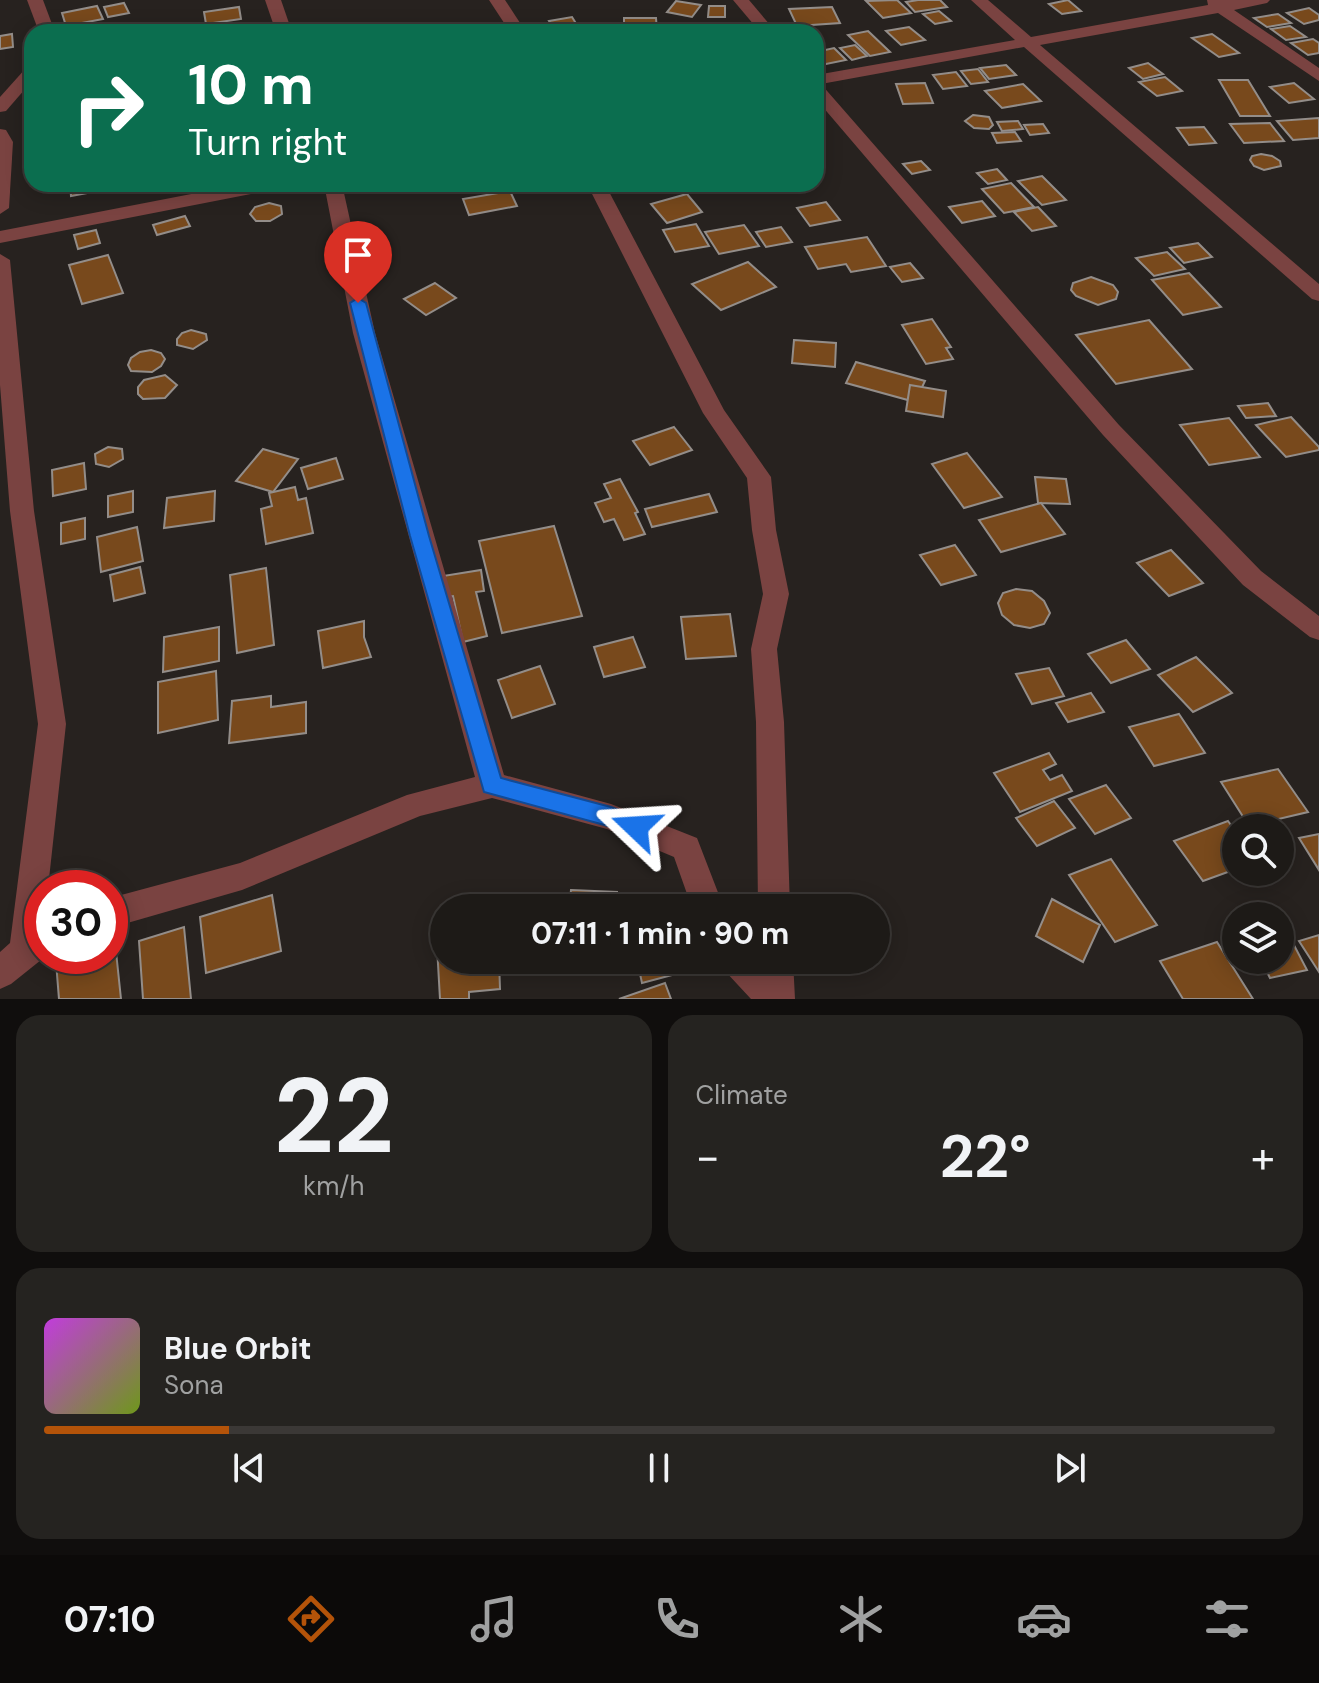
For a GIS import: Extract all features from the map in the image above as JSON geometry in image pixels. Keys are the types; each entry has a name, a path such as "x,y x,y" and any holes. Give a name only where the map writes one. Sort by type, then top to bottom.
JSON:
{"street":[{"path":"35,0 44,24"},
{"path":"273,0 281,24"},
{"path":"497,0 513,24"},
{"path":"741,0 761,24"},
{"path":"979,0 1319,295"},
{"path":"824,79 1215,4 1262,0"},
{"path":"1215,4 1319,76"},
{"path":"0,107 24,80"},
{"path":"824,97 1111,430 1252,578 1319,630"},
{"path":"0,208 1,140"},
{"path":"0,237 231,192"},
{"path":"335,192 368,348 492,785"},
{"path":"600,192 714,413 759,477 764,530 776,594 764,649 770,722 774,894"},
{"path":"0,260 3,337 22,511 52,724 40,870"},
{"path":"128,908 242,876 417,804 492,785 611,817 686,848 703,894"},
{"path":"0,973 24,953"},
{"path":"749,974 773,999"},
{"path":"778,974 779,999"}],"building":[{"path":"897,0 911,13 883,18 866,1"},
{"path":"940,0 947,7 915,12 906,2"},
{"path":"1068,0 1081,11 1062,14 1049,4"},
{"path":"676,1 701,5 692,17 667,12"},
{"path":"124,3 129,13 108,17 104,7"},
{"path":"97,6 103,19 65,24 62,13"},
{"path":"709,6 725,6 725,17 708,17"},
{"path":"239,7 241,19 206,24 204,12"},
{"path":"832,7 840,23 796,24 789,9"},
{"path":"1309,8 1319,15 1319,20 1304,24 1287,13"},
{"path":"939,11 951,21 935,24 923,14"},
{"path":"1278,14 1291,23 1267,27 1254,18"},
{"path":"572,17 576,24 551,24 549,21"},
{"path":"624,18 656,18 656,24 624,24"},
{"path":"1290,26 1306,37 1286,40 1271,29"},
{"path":"909,27 925,40 901,45 886,31"},
{"path":"868,31 890,52 870,56 848,35"},
{"path":"12,34 13,47 0,49 0,36"},
{"path":"1212,34 1239,53 1219,57 1192,38"},
{"path":"1313,39 1319,43 1319,53 1308,55 1291,43"},
{"path":"855,45 867,56 852,60 840,48"},
{"path":"834,48 846,60 824,64 824,50"},
{"path":"1148,63 1163,74 1143,79 1129,68"},
{"path":"1006,65 1016,75 989,79 980,68"},
{"path":"978,69 988,82 971,84 961,71"},
{"path":"956,72 967,86 943,89 933,75"},
{"path":"1165,77 1182,91 1157,96 1139,82"},
{"path":"1219,80 1248,80 1270,116 1240,116"},
{"path":"925,83 933,103 903,104 896,84"},
{"path":"1294,83 1314,99 1289,103 1270,87"},
{"path":"1023,84 1041,101 1002,108 985,91"},
{"path":"973,115 989,117 993,125 989,129 974,128 965,121"},
{"path":"1319,118 1319,138 1293,140 1277,121"},
{"path":"1018,121 1023,129 1002,131 997,122"},
{"path":"1270,123 1284,141 1244,143 1230,124"},
{"path":"1043,124 1049,133 1030,135 1024,125"},
{"path":"1204,127 1216,143 1189,145 1177,128"},
{"path":"1015,132 1021,141 997,143 992,133"},
{"path":"1252,156 1272,156 1280,161 1281,166 1264,170 1254,166 1250,160"},
{"path":"921,161 930,170 912,174 903,164"},
{"path":"997,169 1007,180 988,184 977,173"},
{"path":"1042,176 1066,200 1042,205 1018,181"},
{"path":"1011,183 1034,207 1004,213 982,189"},
{"path":"71,192 93,192 71,196"},
{"path":"510,192 517,206 469,215 463,199"},
{"path":"687,194 702,212 667,223 651,204"},
{"path":"982,201 995,216 962,223 949,207"},
{"path":"826,202 840,220 810,226 797,208"},
{"path":"269,203 281,206 282,214 270,221 256,221 250,214 255,207"},
{"path":"1038,207 1056,226 1032,231 1014,212"},
{"path":"185,216 190,226 157,235 153,225"},
{"path":"696,224 709,246 675,252 663,230"},
{"path":"744,225 759,246 719,254 705,232"},
{"path":"781,227 792,242 766,247 756,232"},
{"path":"96,230 100,243 78,249 74,235"},
{"path":"867,237 886,266 851,272 846,264 818,269 805,247"},
{"path":"1198,243 1212,257 1184,263 1170,248"},
{"path":"1167,252 1185,269 1154,276 1136,258"},
{"path":"108,255 123,293 82,304 69,265"},
{"path":"748,262 776,287 721,310 692,284"},
{"path":"910,263 923,278 902,282 890,267"},
{"path":"1189,273 1221,307 1183,315 1152,280"},
{"path":"1091,277 1113,285 1118,292 1116,299 1098,305 1076,296 1071,290 1073,283"},
{"path":"435,283 456,298 426,315 404,299"},
{"path":"932,319 951,347 946,348 953,359 926,364 902,325"},
{"path":"1149,320 1192,369 1116,384 1076,335"},
{"path":"191,330 206,334 207,340 193,349 177,345 182,333"},
{"path":"794,340 836,343 835,367 792,363"},
{"path":"151,350 161,353 165,359 161,366 152,372 131,371 128,365 131,358"},
{"path":"856,362 925,381 915,402 846,383"},
{"path":"165,375 177,385 165,398 143,399 138,394 138,387 144,380"},
{"path":"910,385 946,391 943,417 906,411"},
{"path":"1268,403 1276,416 1246,418 1238,406"},
{"path":"1291,417 1319,450 1286,457 1256,425"},
{"path":"1229,418 1260,457 1209,465 1180,425"},
{"path":"674,427 692,450 650,465 633,441"},
{"path":"108,447 122,449 123,459 109,467 96,464 95,454"},
{"path":"263,449 298,459 273,492 236,481"},
{"path":"967,453 1002,497 964,508 932,464"},
{"path":"336,458 343,479 308,489 301,468"},
{"path":"84,463 86,489 53,496 52,470"},
{"path":"1035,477 1066,479 1070,504 1038,503"},
{"path":"620,479 638,512 635,513 645,534 624,540 614,519 604,522 595,503 611,498 604,484"},
{"path":"295,487 298,500 306,498 313,533 266,544 261,509 272,506 269,493"},
{"path":"133,491 133,512 108,517 108,496"},
{"path":"215,491 214,521 164,528 167,498"},
{"path":"709,494 717,512 652,527 645,509"},
{"path":"1041,503 1065,534 1001,552 979,520"},
{"path":"85,518 85,539 61,544 61,523"},
{"path":"554,526 582,616 502,633 479,541"},
{"path":"137,527 143,561 101,572 97,537"},
{"path":"955,545 976,575 941,585 920,555"},
{"path":"1171,550 1203,583 1169,596 1137,563"},
{"path":"140,567 145,593 114,601 110,575"},
{"path":"266,568 274,645 237,653 230,575"},
{"path":"481,570 484,591 476,592 487,636 463,642 453,596 446,597 443,576"},
{"path":"1016,589 1032,591 1044,601 1050,613 1044,624 1030,628 1014,625 1002,615 998,603 1003,593"},
{"path":"730,614 736,656 686,659 681,617"},
{"path":"364,621 364,637 371,657 323,668 318,631"},
{"path":"219,627 219,661 163,672 164,637"},
{"path":"633,637 645,667 604,677 594,647"},
{"path":"1126,640 1150,669 1111,683 1088,654"},
{"path":"1196,657 1232,693 1193,712 1158,675"},
{"path":"540,666 555,704 512,718 498,680"},
{"path":"1049,668 1064,696 1032,704 1016,674"},
{"path":"216,671 218,720 158,733 158,682"},
{"path":"1091,693 1104,712 1068,722 1056,703"},
{"path":"271,696 271,707 306,702 306,733 229,743 232,701"},
{"path":"1179,714 1205,753 1154,766 1129,727"},
{"path":"1049,753 1056,764 1043,770 1050,780 1062,775 1072,791 1020,812 994,773"},
{"path":"1278,769 1308,812 1294,815 1241,814 1221,782"},
{"path":"1106,785 1131,818 1095,834 1069,799"},
{"path":"1054,801 1075,828 1037,846 1016,818"},
{"path":"1222,823 1222,874 1203,881 1174,841"},
{"path":"1319,834 1319,870 1299,838"},
{"path":"1111,859 1157,925 1115,942 1069,875"},
{"path":"571,890 617,892 617,894 571,894"},
{"path":"272,895 281,951 206,973 200,917"},
{"path":"1052,899 1100,925 1083,962 1036,936"},
{"path":"184,927 191,999 143,999 139,941"},
{"path":"1319,935 1319,972 1299,941"},
{"path":"1217,942 1222,950 1222,974 1237,974 1253,999 1183,999 1160,961"},
{"path":"1294,945 1307,970 1294,973"},
{"path":"57,974 118,974 121,999 59,999"},
{"path":"439,974 499,974 500,989 469,992 469,999 440,999"},
{"path":"640,974 676,974 642,983"},
{"path":"1268,974 1288,974 1270,978"},
{"path":"665,983 671,999 619,999"}],"route":[{"path":"358,303 420,536 492,785 611,817 636,827"}]}
